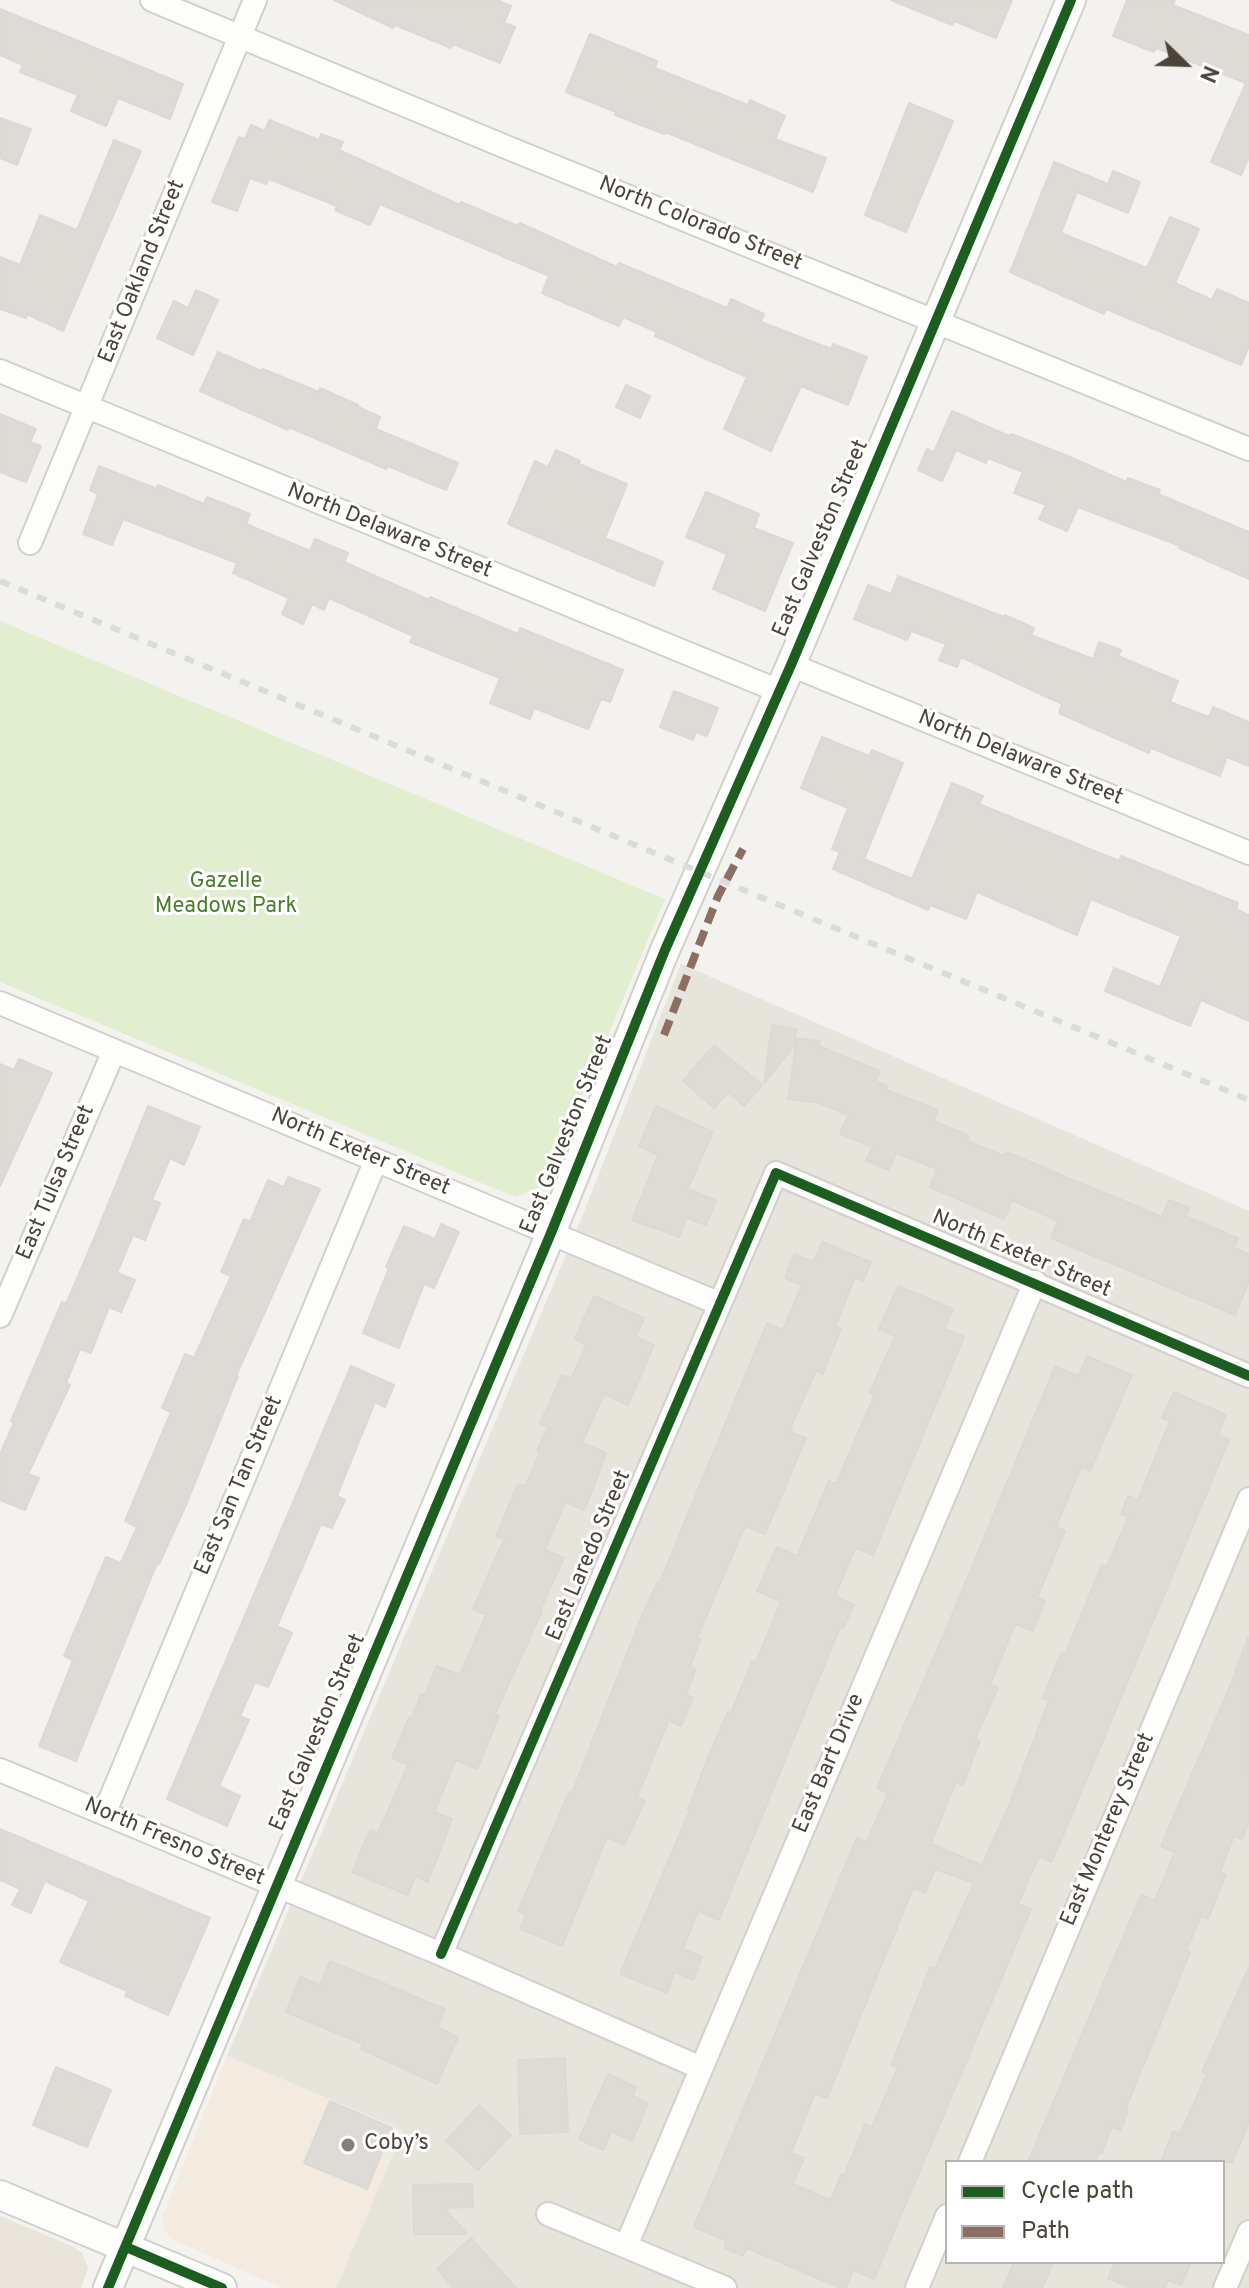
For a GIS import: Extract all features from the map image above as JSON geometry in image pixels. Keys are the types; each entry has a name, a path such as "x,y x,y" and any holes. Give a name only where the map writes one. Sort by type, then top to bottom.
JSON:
{"street":[{"name":"North Colorado Street","path":"152,0 1249,449"},
{"name":"East Oakland Street","path":"30,543 255,0"},
{"name":"East Galveston Street","path":"108,2288 551,1233 665,950 791,665 1071,0"},
{"name":"North Delaware Street","path":"0,371 779,691"},
{"name":"North Delaware Street","path":"791,665 1249,853"},
{"name":"North Exeter Street","path":"0,1003 720,1304"},
{"name":"East Tulsa Street","path":"0,1316 114,1051"},
{"name":"East San Tan Street","path":"105,1812 376,1160"},
{"name":"North Exeter Street","path":"776,1173 1249,1376"},
{"name":"East Laredo Street","path":"441,1954 776,1173"},
{"name":"East Bart Drive","path":"626,2246 1035,1282"},
{"name":"East Monterey Street","path":"971,2160 1249,1499"},
{"name":"North Fresno Street","path":"0,1770 441,1954 701,2068"},
{"path":"0,2195 222,2288"},
{"path":"548,2214 725,2288"},
{"path":"917,2288 945,2221"},
{"path":"1225,2288 1249,2232"}],"shaded area":[{"path":"681,964 1249,1211 1249,2288 336,2288 403,2130 227,2056 584,1212"},
{"path":"227,2056 403,2130 336,2288 282,2288 171,2239 164,2230 162,2217"},
{"path":"0,2216 82,2253 88,2268 81,2288 0,2288"}],"green space":[{"name":"Gazelle Meadows Park","path":"0,621 665,899 545,1185 515,1197 0,982"}],"building":[{"path":"334,0 497,0 511,6 504,23 515,27 500,63 453,44 451,48 395,25 393,28"},
{"path":"891,0 1012,0 996,38 954,21 952,25"},
{"path":"1127,0 1175,0 1173,5 1249,35 1249,157 1241,175 1211,162 1246,83 1156,48 1154,52 1113,36"},
{"path":"0,9 183,84 170,119 118,98 106,126 71,111 78,95 20,72 23,65 0,55"},
{"path":"590,34 657,61 655,68 748,105 750,100 785,116 775,139 826,158 813,192 615,115 616,112 566,92"},
{"path":"909,103 953,121 906,232 865,215"},
{"path":"0,118 31,129 17,165 0,158"},
{"path":"269,120 319,140 321,134 343,142 339,150 460,205 461,202 518,226 520,223 617,267 619,263 727,308 731,299 764,314 761,322 831,349 833,344 867,357 848,405 801,386 771,451 724,429 747,377 655,336 657,332 623,317 619,326 542,293 549,276 380,204 370,225 335,210 337,206 269,179 266,184 250,178 237,211 212,202 239,137 245,139 251,125 265,131"},
{"path":"114,140 141,151 63,331 27,314 26,318 0,309 0,257 20,265 40,215 77,230"},
{"path":"1054,162 1108,184 1113,171 1140,182 1128,213 1077,192 1061,233 1147,268 1170,217 1199,229 1175,283 1212,300 1217,289 1249,303 1249,346 1241,365 1106,309 1104,314 1010,272"},
{"path":"196,290 218,300 193,355 157,338 174,301 188,308"},
{"path":"218,352 319,392 320,388 358,405 380,417 376,429 458,463 446,490 388,466 386,469 289,427 288,430 200,391"},
{"path":"626,385 650,396 640,418 616,407"},
{"path":"952,411 1126,482 1128,478 1160,490 1158,494 1249,532 1249,579 1180,546 1078,507 1067,531 1039,519 1046,505 1014,493 1023,472 988,458 986,463 956,450 942,481 918,470 927,449 934,452"},
{"path":"0,414 36,429 30,442 41,446 26,482 0,472"},
{"path":"556,450 580,461 579,464 627,484 605,538 663,562 654,586 508,524 535,461 548,467"},
{"path":"99,466 204,504 207,497 250,514 246,524 310,551 315,539 348,553 344,562 429,600 430,597 518,634 520,628 623,670 610,702 601,699 588,729 534,708 530,719 490,703 500,678 410,642 413,636 329,598 324,610 312,604 303,624 282,614 289,598 233,573 237,563 123,519 112,545 83,534 98,494 90,490"},
{"path":"706,492 759,514 754,528 793,543 765,611 713,589 727,554 686,537"},
{"path":"898,576 1005,615 1034,628 1031,635 1093,659 1099,642 1121,650 1118,656 1178,681 1170,702 1209,717 1213,707 1249,722 1249,766 1227,757 1220,776 1151,748 1149,753 1059,713 1062,704 961,657 957,667 939,660 946,644 911,631 907,640 854,619 868,585 891,594"},
{"path":"674,691 718,708 707,736 696,732 693,740 660,727"},
{"path":"822,737 869,756 872,750 903,763 864,859 912,879 952,783 983,796 979,804 1119,861 1121,856 1238,903 1236,909 1249,915 1249,1021 1201,1000 1190,1026 1105,991 1114,968 1160,987 1181,936 1091,899 1077,935 977,892 966,919 930,905 928,910 833,869 840,852 832,849 848,808 801,788"},
{"path":"772,1025 796,1029 794,1046 764,1083"},
{"path":"797,1038 820,1041 819,1046 880,1071 875,1081 887,1086 886,1090 938,1110 934,1121 969,1136 967,1141 1005,1156 1006,1152 1162,1217 1169,1200 1189,1208 1185,1216 1238,1238 1234,1248 1249,1254 1249,1282 1235,1315 1051,1238 1058,1221 1012,1200 1004,1219 930,1187 937,1169 896,1153 889,1170 866,1161 872,1147 840,1134 848,1115 819,1103 788,1099"},
{"path":"714,1045 762,1085 744,1106 728,1092 714,1108 683,1081"},
{"path":"19,1059 52,1073 0,1186 0,1064 14,1070"},
{"path":"148,1106 200,1127 184,1165 170,1158 152,1200 160,1203 145,1240 133,1235 117,1273 135,1280 121,1312 109,1307 91,1353 80,1349 66,1383 70,1385 28,1474 39,1478 25,1510 0,1500 0,1454 14,1423 11,1421 62,1302 66,1304"},
{"path":"656,1106 713,1132 688,1189 716,1200 706,1225 687,1218 679,1237 632,1220 658,1155 639,1146"},
{"path":"288,1177 320,1189 236,1376 186,1505 157,1563 76,1761 39,1746 73,1660 64,1656 106,1557 121,1563 137,1527 125,1521 171,1412 162,1408 185,1354 194,1358 231,1276 221,1272 244,1219 250,1222 268,1180 284,1187"},
{"path":"441,1224 459,1232 434,1288 424,1284 399,1348 363,1333 404,1226 435,1239"},
{"path":"822,1242 871,1262 863,1281 855,1277 835,1326 841,1329 823,1374 816,1371 789,1431 806,1438 765,1534 745,1526 697,1638 701,1639 690,1667 696,1669 686,1695 693,1698 681,1726 669,1720 637,1797 645,1801 624,1845 607,1837 562,1946 520,1929 526,1914 518,1911 569,1792 572,1793 640,1620 659,1584 767,1323 783,1330 802,1285 785,1278 794,1254 814,1262"},
{"path":"898,1286 953,1309 945,1329 964,1337 873,1555 855,1548 835,1596 854,1605 843,1628 840,1627 719,1920 698,1911 683,1949 702,1957 693,1980 675,1972 667,1993 620,1974 690,1810 709,1755 728,1712 731,1713 752,1661 756,1662 781,1601 757,1591 777,1547 797,1556 829,1481 836,1484 875,1394 870,1392 895,1336 879,1329"},
{"path":"594,1296 644,1318 636,1337 654,1345 628,1405 604,1394 582,1443 606,1453 594,1486 584,1510 565,1502 545,1550 564,1558 495,1714 499,1716 477,1769 456,1760 434,1812 452,1819 428,1882 415,1876 408,1895 352,1872 370,1830 378,1833 408,1765 392,1758 409,1717 412,1718 421,1694 425,1695 437,1666 460,1675 486,1615 473,1609 504,1539 496,1536 518,1484 525,1486 540,1453 537,1451 548,1427 540,1424 562,1375 571,1379 586,1345 575,1339"},
{"path":"1087,1356 1132,1375 1090,1471 1081,1467 1056,1527 1065,1531 1037,1598 1045,1601 1033,1631 1015,1624 990,1685 998,1688 975,1739 980,1741 963,1785 956,1782 931,1844 982,1865 1010,1803 1049,1700 1043,1698 1061,1653 1065,1654 1102,1565 1107,1567 1128,1517 1121,1514 1128,1496 1138,1500 1170,1421 1162,1418 1174,1392 1226,1415 1218,1435 1229,1440 1062,1838 1051,1862 1039,1856 1018,1904 1031,1909 874,2279 853,2270 846,2288 840,2288 747,2248 743,2256 724,2248 727,2241 694,2227 857,1838 867,1842 888,1793 877,1788 1055,1367 1079,1376","holes":["935,1869 974,1883 935,1969 930,1967 891,2065 898,2067 872,2127 865,2124 831,2200 793,2184 804,2158 791,2153 815,2093 827,2098 913,1888 925,1893"]},
{"path":"351,1366 394,1385 385,1407 375,1402 337,1496 345,1500 332,1528 321,1524 277,1626 292,1633 268,1687 255,1682 240,1716 249,1720 219,1786 240,1796 227,1826 167,1799"},
{"path":"1248,1638 1249,1822 1242,1839 1234,1836 1220,1872 1226,1875 1208,1919 1201,1916 1186,1951 1190,1952 1125,2110 1128,2111 1121,2130 1112,2127 1102,2153 1099,2152 1096,2160 1029,2160 1141,1895 1155,1900 1175,1852 1161,1846"},
{"path":"0,1829 210,1918 168,2015 125,1996 127,1991 60,1962 89,1901 45,1881 31,1913 12,1905 20,1889 0,1880"},
{"path":"330,1961 445,2009 437,2027 458,2037 437,2084 361,2049 363,2044 286,2012 300,1977 320,1985"},
{"path":"1249,1967 1249,2123 1238,2149 1232,2162 1162,2160 1173,2131 1180,2134 1207,2074 1202,2072"},
{"path":"565,2058 568,2132 520,2134 518,2060"},
{"path":"56,2067 111,2090 87,2147 33,2125"},
{"path":"608,2074 636,2087 633,2096 648,2103 632,2141 611,2131 603,2150 579,2139"},
{"name":"Coby’s","path":"330,2101 392,2128 367,2189 304,2163"},
{"path":"479,2105 511,2135 478,2170 446,2141"},
{"path":"472,2184 473,2207 444,2208 467,2234 414,2234 413,2185"},
{"path":"471,2238 516,2288 454,2288 437,2269"},
{"path":"1013,2264 1052,2264 1042,2288 1003,2288"},
{"path":"1114,2264 1190,2264 1181,2285 1168,2280 1165,2288 1131,2288 1108,2278"}],"railway":[{"path":"0,581 1249,1100"}],"marked path":[{"path":"664,1035 718,896 743,849"}],"cycle path":[{"path":"108,2288 551,1233 665,950 791,665 1071,0"},
{"path":"441,1954 776,1173 1249,1376"},
{"path":"126,2247 222,2288"}],"place":[{"name":"Coby’s","path":"348,2145"}]}
